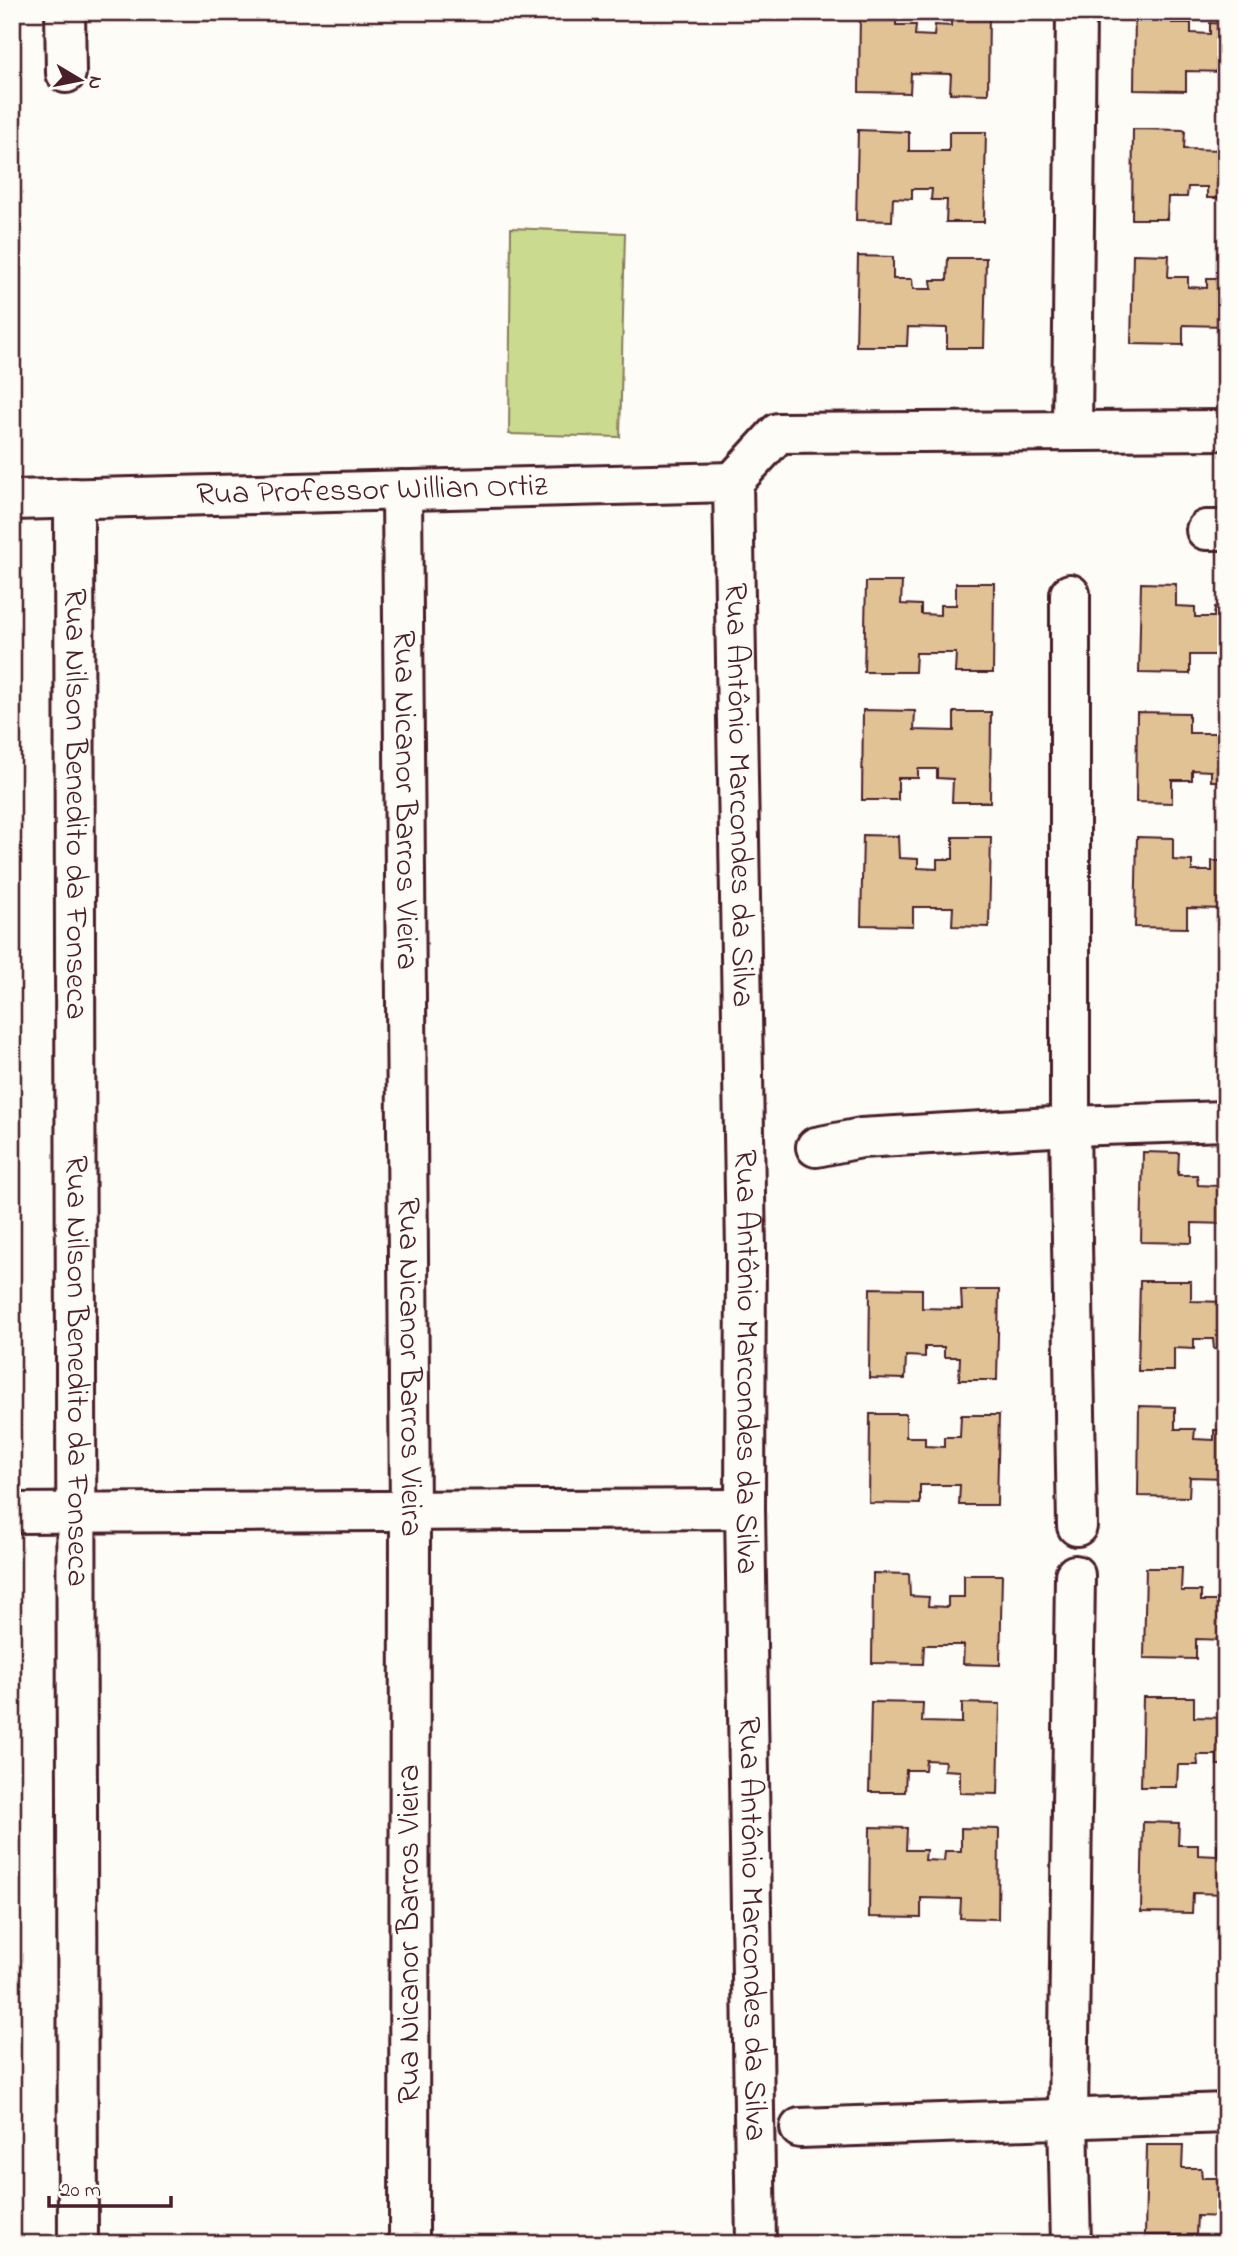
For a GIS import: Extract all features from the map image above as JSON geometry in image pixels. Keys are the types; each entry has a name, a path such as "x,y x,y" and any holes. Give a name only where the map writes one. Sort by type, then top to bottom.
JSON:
{"street":[{"path":"65,12 66,73"},
{"path":"1072,431 1076,12"},
{"path":"733,482 778,433 1226,430"},
{"name":"Rua Professor Willian Ortiz","path":"12,500 733,482"},
{"name":"Rua Antônio Marcondes da Silva","path":"733,482 746,1252 745,1509 756,2244"},
{"name":"Rua Nicanor Barros Vieira","path":"402,490 410,1511 409,2244"},
{"name":"Rua Nilson Benedito da Fonseca","path":"74,498 78,2244"},
{"path":"1070,594 1070,1126 1077,1526"},
{"path":"816,1147 861,1138 1070,1126 1226,1121"},
{"path":"12,1513 745,1509"},
{"path":"1071,2244 1068,2118 1075,1575"},
{"path":"800,2128 1226,2113"}],"green space":[{"path":"511,228 625,233 620,437 509,434"}],"building":[{"path":"860,12 896,12 896,25 916,25 915,35 934,36 935,25 951,26 951,12 989,12 988,94 950,93 951,74 911,73 910,93 859,92"},
{"path":"1135,12 1172,12 1172,23 1191,23 1191,33 1210,34 1210,23 1226,24 1226,72 1186,71 1186,91 1134,90"},
{"path":"1133,129 1185,130 1184,149 1224,150 1226,130 1226,220 1222,220 1222,198 1207,198 1207,187 1188,187 1187,197 1168,197 1167,219 1132,219"},
{"path":"858,130 909,132 909,151 949,151 949,132 986,132 984,222 946,222 947,200 931,200 932,189 912,189 912,199 893,198 892,221 856,220"},
{"path":"1133,254 1169,255 1168,277 1188,277 1188,287 1207,288 1207,278 1223,278 1223,256 1226,256 1226,346 1223,346 1223,326 1183,325 1183,345 1131,344"},
{"path":"858,256 893,257 893,279 912,279 913,289 932,289 931,280 947,280 948,258 986,258 984,348 947,348 947,328 908,327 907,346 856,346"},
{"path":"866,582 902,582 901,604 921,605 921,614 940,615 940,605 956,605 956,583 994,583 993,673 955,673 956,653 916,653 915,672 864,672"},
{"path":"1141,583 1176,584 1176,606 1195,607 1195,617 1214,617 1215,607 1226,607 1226,655 1190,655 1190,674 1139,673"},
{"path":"863,710 915,711 914,730 954,731 954,712 991,712 990,802 952,802 953,779 937,778 937,769 918,769 918,778 898,778 898,800 862,800"},
{"path":"1137,712 1189,713 1189,733 1226,733 1226,781 1211,781 1211,771 1192,770 1192,780 1172,780 1172,803 1136,802"},
{"path":"863,835 898,836 899,858 918,859 918,868 937,869 937,859 953,859 953,837 991,837 989,927 952,926 953,907 913,907 913,926 861,925"},
{"path":"1137,837 1173,838 1173,860 1192,861 1192,871 1212,871 1212,861 1226,861 1226,909 1187,908 1187,928 1135,927"},
{"path":"1143,1152 1179,1153 1178,1175 1197,1175 1198,1185 1217,1186 1217,1175 1226,1175 1226,1224 1192,1223 1192,1243 1141,1242"},
{"path":"1140,1281 1191,1281 1191,1301 1226,1302 1226,1350 1214,1349 1213,1339 1194,1339 1194,1349 1174,1348 1174,1371 1138,1371"},
{"path":"870,1288 922,1289 922,1308 962,1309 961,1290 999,1290 997,1380 959,1380 960,1357 944,1357 944,1347 925,1347 925,1357 906,1356 905,1379 869,1378"},
{"path":"1139,1406 1175,1407 1175,1429 1195,1429 1194,1439 1214,1440 1214,1430 1226,1430 1226,1478 1190,1477 1189,1497 1138,1496"},
{"path":"870,1414 906,1414 906,1437 925,1437 925,1446 944,1447 944,1437 960,1437 961,1415 999,1415 997,1505 959,1505 960,1485 920,1485 920,1504 869,1503"},
{"path":"1146,1568 1182,1568 1181,1591 1201,1591 1201,1601 1220,1601 1220,1592 1226,1592 1226,1640 1196,1639 1196,1659 1144,1658"},
{"path":"873,1573 909,1574 910,1596 929,1597 928,1606 948,1607 948,1597 964,1597 964,1575 1002,1575 1000,1665 963,1664 964,1645 924,1645 923,1664 872,1663"},
{"path":"1143,1697 1194,1697 1194,1717 1226,1718 1226,1765 1217,1765 1217,1755 1197,1755 1198,1765 1178,1765 1177,1787 1141,1787"},
{"path":"871,1702 923,1703 922,1722 962,1723 962,1703 1000,1704 998,1794 960,1793 960,1771 944,1770 945,1761 926,1760 925,1770 906,1770 905,1792 869,1792"},
{"path":"1143,1822 1179,1823 1178,1845 1198,1845 1198,1855 1217,1856 1217,1845 1226,1846 1226,1894 1193,1893 1192,1913 1141,1912"},
{"path":"870,1827 907,1828 906,1850 926,1850 925,1860 944,1861 945,1851 961,1851 961,1828 999,1829 998,1919 960,1918 961,1899 921,1898 921,1918 869,1917"},
{"path":"1147,2145 1183,2145 1182,2168 1201,2168 1202,2178 1221,2178 1221,2169 1226,2169 1226,2217 1197,2216 1196,2235 1145,2235"}]}
